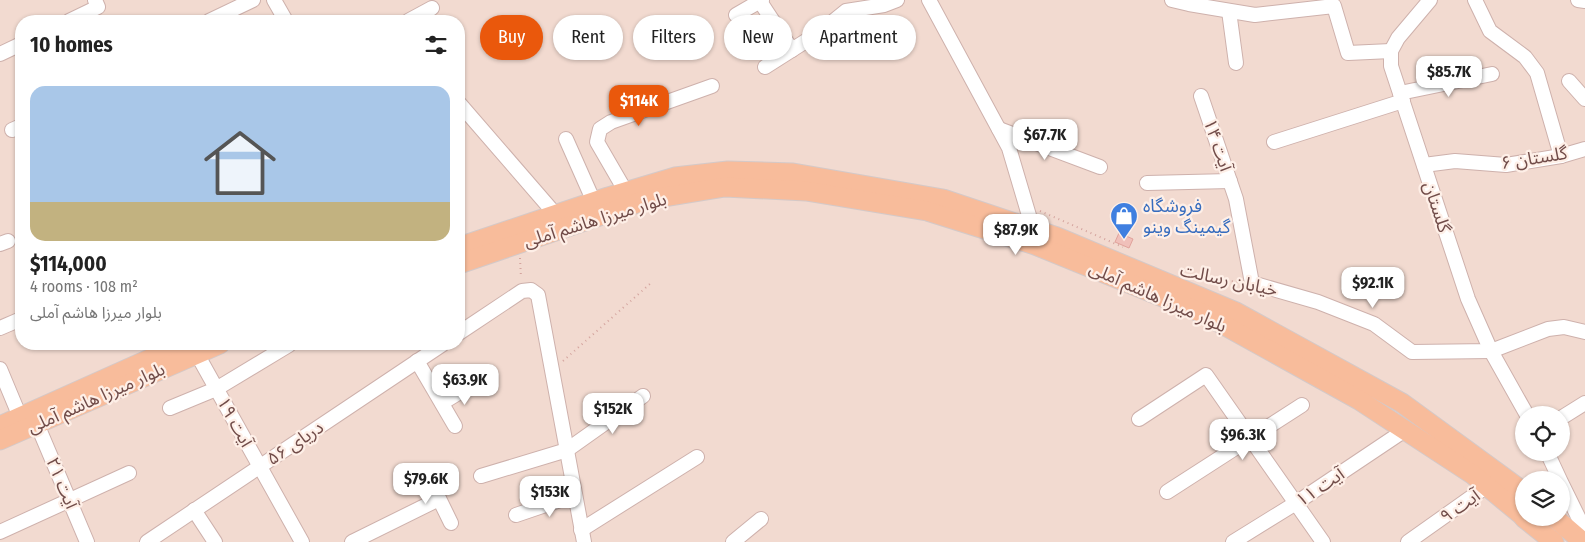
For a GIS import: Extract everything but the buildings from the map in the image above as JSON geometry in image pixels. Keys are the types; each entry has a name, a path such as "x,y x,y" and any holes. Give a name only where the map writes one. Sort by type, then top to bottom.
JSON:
{"main road":[{"name":"بلوار میرزا هاشم آملی","path":"538,229 556,215 594,202 675,177 720,172 793,173 943,199 1057,237 1236,312 1402,403 1515,485"},
{"name":"بلوار میرزا هاشم آملی","path":"465,261 538,229 646,200 725,187 806,191 927,211 1035,245 1123,264 1202,313 1359,400 1472,474 1515,509"},
{"name":"بلوار میرزا هاشم آملی","path":"465,246 515,239"},
{"name":"بلوار میرزا هاشم آملی","path":"0,426 28,420 188,350"},
{"name":"بلوار میرزا هاشم آملی","path":"0,440 28,420"},
{"name":"بلوار میرزا هاشم آملی","path":"1535,526 1554,542"},
{"path":"1564,526 1583,542"}],"street":[{"path":"81,15 98,7 95,0"},
{"path":"222,15 253,0"},
{"path":"736,15 760,0 770,15"},
{"path":"792,50 820,32 846,11 884,5 897,0"},
{"path":"929,0 1009,148 1033,229"},
{"path":"1172,0 1255,15 1314,4 1334,6 1348,53 1391,51 1398,38 1430,0"},
{"path":"1475,0 1490,31 1525,57 1537,73 1561,156"},
{"path":"1578,0 1585,1"},
{"path":"280,2 284,15"},
{"path":"419,15 432,8"},
{"path":"1230,11 1236,62"},
{"path":"0,54 15,47"},
{"name":"گلستان","path":"1391,51 1391,66 1468,299 1491,351 1522,406"},
{"path":"765,67 776,60"},
{"path":"1274,142 1402,97 1492,74"},
{"path":"1569,81 1585,99"},
{"path":"626,192 596,142 600,129 611,122 712,86"},
{"name":"آيت ۱۴","path":"1201,96 1236,199 1252,284"},
{"path":"465,111 556,215"},
{"path":"999,129 1100,167"},
{"path":"566,139 594,202"},
{"name":"گلستان ۶","path":"1424,165 1455,160 1506,165 1561,156 1585,149"},
{"path":"1147,183 1230,181"},
{"name":"خیابان رسالت","path":"1252,284 1318,302 1374,324 1412,352 1491,351"},
{"path":"465,329 522,291 531,290 538,295 582,536 697,457"},
{"path":"0,328 15,322"},
{"path":"1491,351 1548,329 1564,328 1585,332"},
{"name":"آیت ۱۹","path":"191,350 216,388 302,542"},
{"path":"170,408 216,388 281,350"},
{"name":"دریای ۵۶","path":"147,542 434,350"},
{"path":"417,361 455,426"},
{"name":"آیت ۲۱","path":"0,369 70,501 87,542"},
{"path":"1139,419 1206,375 1323,542"},
{"path":"442,403 473,384"},
{"path":"481,476 567,450 644,396"},
{"path":"1570,412 1585,403"},
{"path":"1167,492 1302,405"},
{"name":"آیت ۱۱","path":"1233,542 1296,504 1405,430"},
{"path":"0,532 129,473"},
{"path":"427,474 451,523"},
{"name":"آیت ۹","path":"1408,542 1487,486"},
{"path":"516,515 575,495"},
{"path":"352,542 439,499"},
{"path":"1570,500 1585,531"},
{"path":"194,510 215,542"},
{"path":"733,542 761,519"}],"path":[{"path":"1026,205 1123,264"},
{"path":"515,239 522,291"},
{"name":"خیابان رسالت","path":"1191,276 1252,284"},
{"path":"552,370 651,284"}],"shaded area":[{"path":"0,0 1585,0 1585,542 0,542"}],"place":[{"name":"فروشگاه گیمینگ وینو","path":"1124,240"}]}
